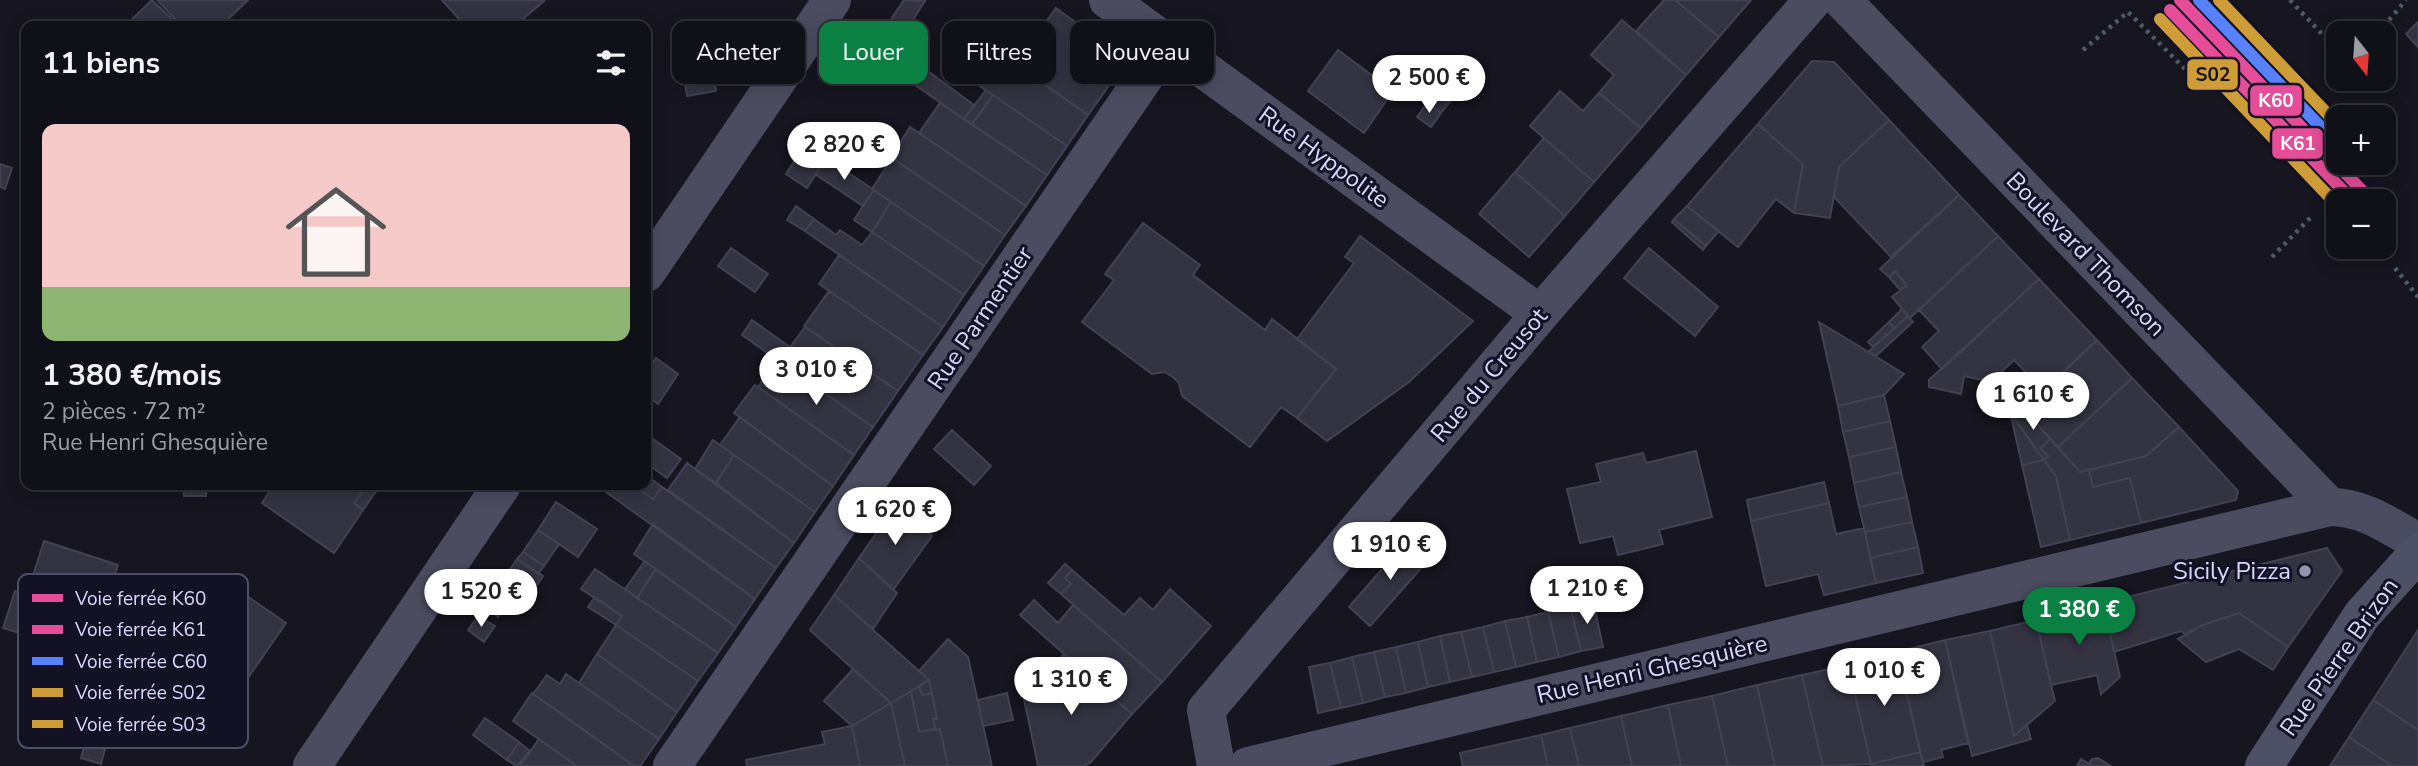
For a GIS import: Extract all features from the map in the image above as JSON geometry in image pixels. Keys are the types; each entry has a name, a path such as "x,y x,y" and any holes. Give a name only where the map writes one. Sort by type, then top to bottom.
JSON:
{"main road":[{"name":"Rue Pierre Brizon","path":"2264,766 2362,615 2418,553"}],"street":[{"path":"651,267 832,0"},
{"name":"Rue Hyppolite","path":"1108,0 1137,21"},
{"name":"Rue du Creusot","path":"1216,766 1206,710 1540,314 1813,0"},
{"name":"Boulevard Thomson","path":"1842,0 2330,507"},
{"name":"Rue Hyppolite","path":"1214,77 1540,314"},
{"name":"Rue Parmentier","path":"673,766 1139,84"},
{"path":"312,766 499,490"},
{"name":"Rue Henri Ghesquière","path":"1248,766 2330,507 2349,507 2365,512 2418,542"}],"path":[{"path":"2290,0 2326,38"},
{"path":"2388,21 2406,0"},
{"path":"2083,50 2129,12 2199,83"},
{"path":"2272,257 2311,218"},
{"path":"2395,268 2418,297"}],"building":[{"path":"152,0 174,21 130,21"},
{"path":"157,0 248,0 226,21 177,21"},
{"path":"442,0 545,0 521,21 461,21"},
{"path":"904,0 925,1 912,21 890,21"},
{"path":"1664,0 1675,0 1719,37 1686,75 1636,31"},
{"path":"1675,0 1751,0 1719,37"},
{"path":"1056,8 1074,21 1070,21 1070,84 1110,84 1088,115 1044,84 1056,84 1056,21 1047,21"},
{"path":"1622,20 1686,75 1641,128 1599,93 1614,75 1591,55"},
{"path":"2418,22 2418,47 2406,34"},
{"path":"1338,50 1393,91 1364,133 1308,91"},
{"path":"1812,61 1834,62 1889,120 1839,167 1830,218 1794,213 1803,164 1758,124"},
{"path":"928,71 974,105 964,119 914,84 928,84"},
{"path":"685,84 715,84 716,91 687,96"},
{"path":"977,84 1044,84 1088,115 1067,146"},
{"path":"1438,89 1452,99 1441,113 1427,103"},
{"path":"986,90 993,95 972,124 964,119"},
{"path":"1560,91 1583,111 1599,93 1641,128 1594,182 1530,126"},
{"path":"993,95 1067,146 1047,175 972,124"},
{"path":"940,103 1047,175 1026,206 919,133"},
{"path":"1427,103 1441,113 1431,127 1417,117"},
{"path":"1889,120 1959,195 1891,257 1834,197 1839,167"},
{"path":"1758,124 1803,164 1794,213 1776,199 1738,247 1687,206"},
{"path":"910,127 1026,206 1005,235 891,157"},
{"path":"1544,138 1594,182 1565,216 1515,172"},
{"path":"805,144 826,158 807,188 786,174"},
{"path":"826,158 874,190 863,206 815,174"},
{"path":"892,158 1005,235 984,266 872,189"},
{"path":"0,164 12,168 5,189 0,187"},
{"path":"1515,172 1565,216 1529,257 1479,214"},
{"path":"874,190 891,202 872,232 854,220"},
{"path":"1959,195 1998,236 1910,318 1892,297 1907,285 1895,271 1889,277 1880,269"},
{"path":"891,202 984,266 964,295 872,232"},
{"path":"796,206 814,219 805,231 787,220"},
{"path":"1687,206 1719,231 1706,246 1674,219"},
{"path":"814,219 836,235 840,230 862,245 872,232 964,295 943,327 805,231"},
{"path":"1674,219 1706,246 1703,250 1672,222"},
{"path":"1143,223 1200,265 1193,275 1265,330 1272,319 1336,369 1297,418 1281,407 1250,447 1182,396 1179,383 1174,378 1165,372 1152,374 1082,322 1114,280 1105,274"},
{"path":"1360,236 1473,321 1409,382 1327,441 1297,418 1336,369 1297,339 1354,263 1345,257"},
{"path":"1998,236 2039,279 1942,369 1922,347 1939,331 1919,310"},
{"path":"731,248 768,274 755,292 718,266"},
{"path":"1649,248 1718,307 1695,336 1624,278"},
{"path":"839,255 943,327 923,355 819,284"},
{"path":"1895,271 1907,285 1900,290 1889,277"},
{"path":"2039,279 2097,340 2044,391 2014,360 1991,382 1964,376 1961,394 1929,387 1929,380"},
{"path":"829,291 923,355 898,391 804,326"},
{"path":"1902,309 1908,316 1894,328 1889,322"},
{"path":"1908,316 1913,322 1876,356 1868,352"},
{"path":"752,320 790,347 805,327 898,391 873,427 742,335"},
{"path":"1819,322 1904,374 1884,395 1838,406"},
{"path":"1889,322 1894,328 1873,347 1868,342"},
{"path":"2097,340 2132,378 2058,447 2023,409"},
{"path":"656,358 678,374 658,404 651,399 651,366"},
{"path":"777,359 873,427 854,455 758,387"},
{"path":"2132,378 2179,427 2146,456 2080,472 2058,447"},
{"path":"755,385 854,455 833,486 734,413"},
{"path":"1884,395 1890,421 1843,432 1838,406"},
{"path":"2023,409 2050,439 2040,448 2048,456 2044,460 2014,418"},
{"path":"2011,416 2014,418 2044,460 2022,465"},
{"path":"740,417 833,486 815,512 720,445"},
{"path":"1890,421 1896,447 1849,457 1843,432"},
{"path":"2179,427 2238,491 2236,500 2141,523 2130,478 2093,487 2089,470 2146,456"},
{"path":"952,430 991,466 974,485 934,449"},
{"path":"651,438 681,459 667,478 651,467"},
{"path":"2050,439 2080,472 2089,470 2093,487 2130,478 2141,523 2070,540 2056,476 2044,460 2048,456 2040,448"},
{"path":"713,440 734,455 716,483 695,469"},
{"path":"1896,447 1901,472 1854,483 1849,457"},
{"path":"1696,451 1712,517 1659,530 1663,544 1618,555 1613,536 1580,543 1567,489 1601,482 1596,464 1643,453 1646,463"},
{"path":"734,455 815,512 794,543 716,483"},
{"path":"2044,460 2056,476 2070,540 2041,547 2022,465"},
{"path":"687,463 794,543 776,568 668,490"},
{"path":"1901,472 1907,497 1859,507 1854,483"},
{"path":"651,479 662,487 653,499 640,490 651,490"},
{"path":"1824,482 1829,503 1751,521 1747,500"},
{"path":"662,487 776,568 755,599 603,490 640,490 653,499"},
{"path":"183,490 206,490 206,496 184,496"},
{"path":"271,490 364,490 354,503 363,510 334,553 262,503"},
{"path":"364,490 377,490 363,510 354,503"},
{"path":"1907,497 1912,522 1865,532 1859,507"},
{"path":"556,502 597,529 578,557 538,530"},
{"path":"897,503 932,536 893,590 859,558"},
{"path":"1829,503 1836,534 1864,528 1876,583 1824,595 1818,574 1766,586 1751,521"},
{"path":"1912,522 1918,547 1870,558 1865,532"},
{"path":"653,524 755,599 736,627 634,554"},
{"path":"538,530 559,544 544,566 523,552"},
{"path":"1409,538 1431,557 1370,626 1349,607"},
{"path":"44,541 118,565 115,574 34,574"},
{"path":"1918,547 1923,573 1876,583 1870,558"},
{"path":"2327,548 2342,571 2288,647 2239,613 2200,626 2186,635 2181,631 2114,652 2103,603"},
{"path":"523,552 544,566 538,574 517,559"},
{"path":"859,558 897,593 873,629 834,595"},
{"path":"517,559 543,576 524,604 498,587"},
{"path":"645,561 656,569 637,598 625,589"},
{"path":"1065,564 1072,570 1065,578 1071,584 1061,594 1048,583"},
{"path":"595,569 718,653 698,681 616,625 622,616 581,589"},
{"path":"656,569 736,627 718,653 637,598"},
{"path":"1072,570 1124,615 1140,598 1153,610 1170,589 1211,626 1162,682 1061,594 1071,584 1065,578"},
{"path":"498,587 513,597 498,617 485,607"},
{"path":"15,591 18,592 18,633 3,628"},
{"path":"834,595 929,680 891,703 810,630"},
{"path":"248,597 286,623 248,678"},
{"path":"595,597 622,616 616,625 588,607"},
{"path":"1034,600 1058,623 1073,605 1162,682 1132,714 1020,615"},
{"path":"1593,601 1603,647 1581,651 1570,606"},
{"path":"2103,603 2120,677 2101,694 2097,675 2051,685 2036,620"},
{"path":"1570,606 1581,651 1559,657 1548,612"},
{"path":"1548,612 1559,657 1537,662 1527,617"},
{"path":"2239,613 2288,647 2273,670 2239,649 2206,662 2178,639 2200,626"},
{"path":"478,616 495,626 484,642 468,630"},
{"path":"1527,617 1537,662 1516,667 1505,621"},
{"path":"2036,620 2055,701 2014,736 1990,631"},
{"path":"1505,621 1516,667 1494,672 1483,627"},
{"path":"616,625 698,681 677,712 597,654"},
{"path":"1483,627 1494,672 1472,677 1461,632"},
{"path":"2418,630 2418,730 2373,700"},
{"path":"1990,631 2014,736 2027,725 2031,739 1972,756 1945,640"},
{"path":"1461,632 1472,677 1450,682 1440,636"},
{"path":"1440,636 1450,682 1428,687 1418,642"},
{"path":"948,639 968,657 992,766 948,766 940,729 936,730 933,719 937,719 929,680 919,671"},
{"path":"1945,640 1968,743 1941,750 1943,757 1923,762 1897,652"},
{"path":"1418,642 1428,687 1406,693 1396,647"},
{"path":"1396,647 1406,693 1385,697 1374,652"},
{"path":"1374,652 1385,697 1363,703 1352,657"},
{"path":"1897,652 1920,752 1871,764 1848,665"},
{"path":"597,654 677,712 659,739 579,683"},
{"path":"1064,654 1132,714 1091,762 1084,766 1038,766 1024,699"},
{"path":"1352,657 1363,703 1341,708 1330,663"},
{"path":"1330,663 1341,708 1318,713 1309,667"},
{"path":"1848,665 1871,764 1823,766 1802,675"},
{"path":"853,669 891,703 852,726 824,701"},
{"path":"566,674 659,739 640,766 634,766 533,694 547,675 560,684"},
{"path":"1802,675 1823,766 1775,766 1757,685"},
{"path":"929,680 932,693 922,695 919,686"},
{"path":"1757,685 1775,766 1728,766 1712,696"},
{"path":"919,686 922,695 932,693 937,719 933,719 935,729 919,732 911,691"},
{"path":"911,691 919,732 940,729 948,766 905,766 891,703"},
{"path":"532,693 634,766 577,766 513,721"},
{"path":"1007,693 1013,720 983,726 978,700"},
{"path":"1712,696 1728,766 1681,766 1668,705"},
{"path":"2373,700 2418,730 2418,766 2392,766 2349,737"},
{"path":"891,703 905,766 860,766 852,726"},
{"path":"1668,705 1681,766 1632,766 1621,716"},
{"path":"1621,716 1632,766 1579,766 1570,728"},
{"path":"485,718 519,742 507,760 473,735"},
{"path":"852,726 860,766 747,766 746,760 825,744 822,732"},
{"path":"1570,728 1579,766 1548,766 1541,735"},
{"path":"1541,735 1548,766 1463,766 1460,753"},
{"path":"2349,737 2392,766 2330,766"},
{"path":"539,739 577,766 520,766"},
{"path":"519,742 530,751 517,766 507,760"},
{"path":"84,748 105,748 101,764 81,758"},
{"path":"1920,752 1924,766 1871,766 1871,764"},
{"path":"2098,758 2111,766 2077,766 2081,759 2089,764 2092,759"}],"rail line":[{"name":"K60","path":"2180,0 2361,189"},
{"name":"C60","path":"2199,0 2326,132"},
{"name":"S03","path":"2219,0 2326,112"},
{"name":"K61","path":"2170,10 2342,189"},
{"name":"S02","path":"2160,19 2326,193"}],"place":[{"name":"Sicily Pizza","path":"2305,571"}]}
